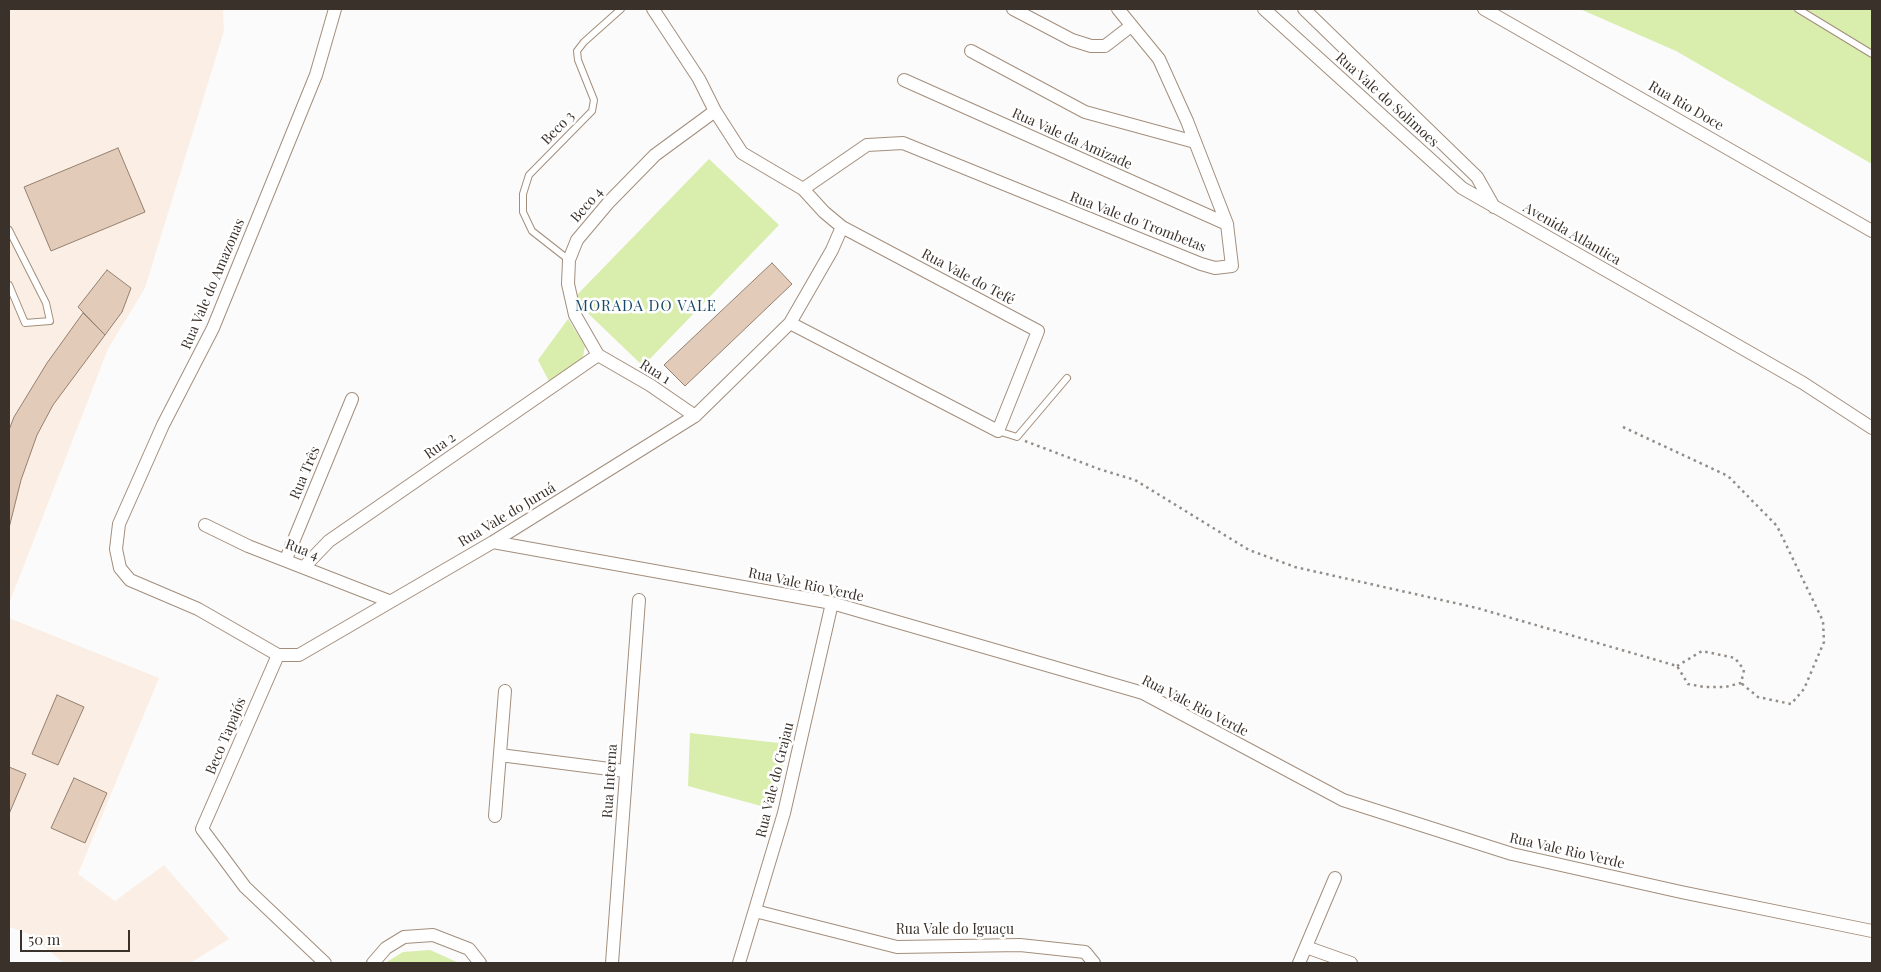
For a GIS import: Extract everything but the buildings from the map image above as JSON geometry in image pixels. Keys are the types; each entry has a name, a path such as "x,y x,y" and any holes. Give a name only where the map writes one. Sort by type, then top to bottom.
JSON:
{"street":[{"name":"Rua Vale do Amazonas","path":"278,655 198,609 130,580 120,568 116,549 119,524 163,425 213,328 316,75 334,9"},
{"name":"Rua Vale do Tefé","path":"653,9 699,79 715,111 742,153 803,190 824,212 842,227 1038,331 998,431"},
{"path":"1013,9 1072,40 1091,46 1105,46 1130,26"},
{"name":"Rua Vale do Trombetas","path":"803,190 868,145 903,142 1103,226 1215,268 1232,266 1227,224 1195,142 1159,59 1130,26 1118,9"},
{"name":"Rua Vale do Solimoes","path":"1264,9 1462,188 1494,206"},
{"name":"Avenida Atlantica","path":"1304,9 1477,177 1494,206 1804,383 1872,428"},
{"name":"Rua Rio Doce","path":"1484,9 1872,231"},
{"path":"971,51 1085,112 1195,142"},
{"name":"Rua Vale da Amizade","path":"904,80 1227,224"},
{"name":"Beco 4","path":"598,355 575,315 568,284 569,260 576,240 648,162 715,111"},
{"name":"Rua Vale do Juruá","path":"278,655 299,655 493,542 695,416 790,323 832,250 842,227"},
{"path":"790,323 998,431"},
{"name":"Rua 1","path":"598,355 650,385 695,416"},
{"name":"Rua 2","path":"304,567 329,541 598,355"},
{"name":"Rua Três","path":"286,559 352,399"},
{"name":"Rua 4","path":"205,526 248,546 286,559 389,601"},
{"name":"Rua Vale Rio Verde","path":"493,542 832,603 1143,693 1343,800 1512,854 1681,892 1872,931"},
{"name":"Rua Interna","path":"612,963 638,600"},
{"name":"Rua Vale do Grajau","path":"739,963 784,813 832,603"},
{"name":"Beco Tapajós","path":"278,655 202,829 244,886 325,963"},
{"path":"495,816 505,691"},
{"path":"500,755 625,771"},
{"path":"1299,963 1336,878"},
{"name":"Rua Vale do Iguaçu","path":"755,911 897,947 1020,945 1085,952 1094,963"},
{"path":"373,963 386,948 404,937 433,935 469,949 480,963"},
{"path":"1306,947 1351,963"}],"lane":[{"name":"Beco 3","path":"569,260 532,231 523,212 523,194 530,175 592,111 594,100 578,60 578,51 584,42 621,9"},
{"path":"1798,9 1872,54"},
{"path":"9,230 46,303 50,321 25,324 9,285"},
{"path":"998,431 1017,437 1067,378"}],"path":[{"path":"1623,426 1728,476 1777,526 1823,621 1824,642 1804,689 1791,704 1758,697 1741,683"},
{"path":"1017,437 1099,469 1135,480 1249,550 1295,567 1477,608 1677,666 1688,684 1704,687 1725,687 1741,683"},
{"path":"1677,666 1702,651 1735,658 1744,670 1741,683"}],"shaded area":[{"path":"9,9 223,9 224,31 145,288 108,349 9,604"},
{"path":"9,618 159,678 78,874 115,901 164,865 229,939 190,963 64,963 27,933 9,927"}],"green space":[{"path":"1580,9 1872,9 1872,164 1676,51"},
{"path":"709,159 779,225 643,366 573,299"},
{"path":"568,319 585,346 582,362 551,385 538,360"},
{"path":"690,733 788,744 772,809 688,786"},
{"path":"430,950 459,963 385,963 403,952"}],"district":[{"name":"MORADA DO VALE","path":"646,306"}]}
